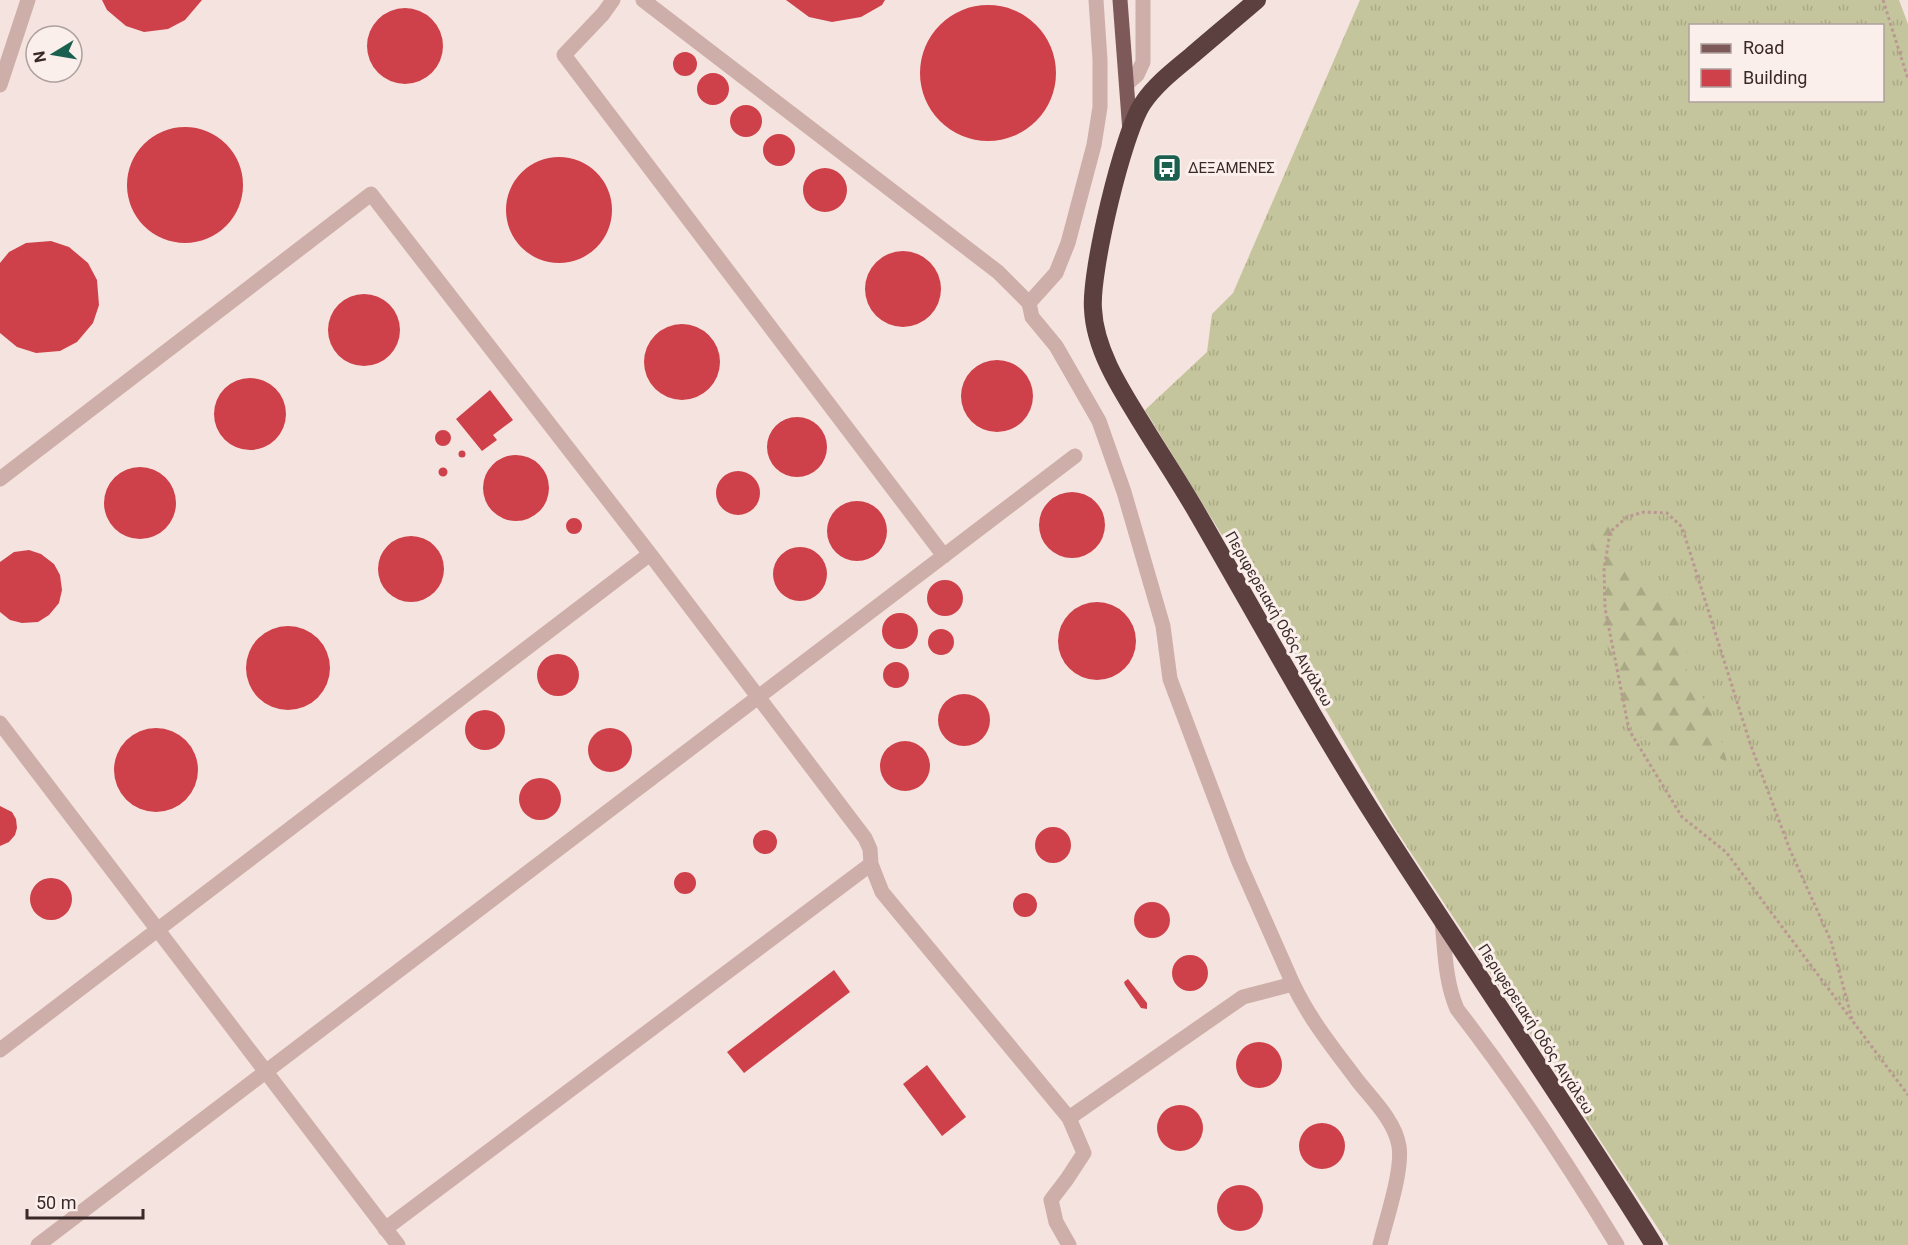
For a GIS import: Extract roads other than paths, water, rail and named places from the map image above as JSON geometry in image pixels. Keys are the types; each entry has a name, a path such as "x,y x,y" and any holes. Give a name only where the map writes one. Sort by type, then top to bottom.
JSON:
{"highway":[{"name":"Περιφερειακή Οδός Αιγάλεω","path":"1257,0 1162,80 1141,105 1118,174 1098,259 1092,306 1095,327 1102,349 1125,396 1187,495 1298,690 1376,819 1654,1245"}],"main road":[{"path":"1120,0 1130,133"}],"street":[{"path":"0,85 28,0"},
{"path":"613,0 603,14 564,55 944,556"},
{"path":"642,0 998,273 1029,303 1032,317 1056,346 1099,421 1124,492 1163,626 1170,679 1239,862 1305,1009 1390,1124 1399,1144 1400,1162 1380,1245"},
{"path":"1029,303 1056,273 1068,243 1094,145 1100,107 1096,0"},
{"path":"1128,83 1137,75 1143,62 1143,0"},
{"path":"3,471 371,194 650,554 865,838 870,849 871,864 882,892 1069,1118 1084,1153 1051,1200 1056,1222 1069,1245"},
{"path":"38,1245 1075,456"},
{"path":"0,1050 650,554"},
{"path":"0,723 6,743 157,929 398,1245"},
{"path":"385,1229 871,864"},
{"path":"1442,919 1448,979 1457,1009 1516,1089 1589,1198 1617,1245"},
{"path":"1069,1118 1243,997 1293,984"}],"place":[{"name":"ΔΕΞΑΜΕΝΕΣ","path":"1167,168"}]}
